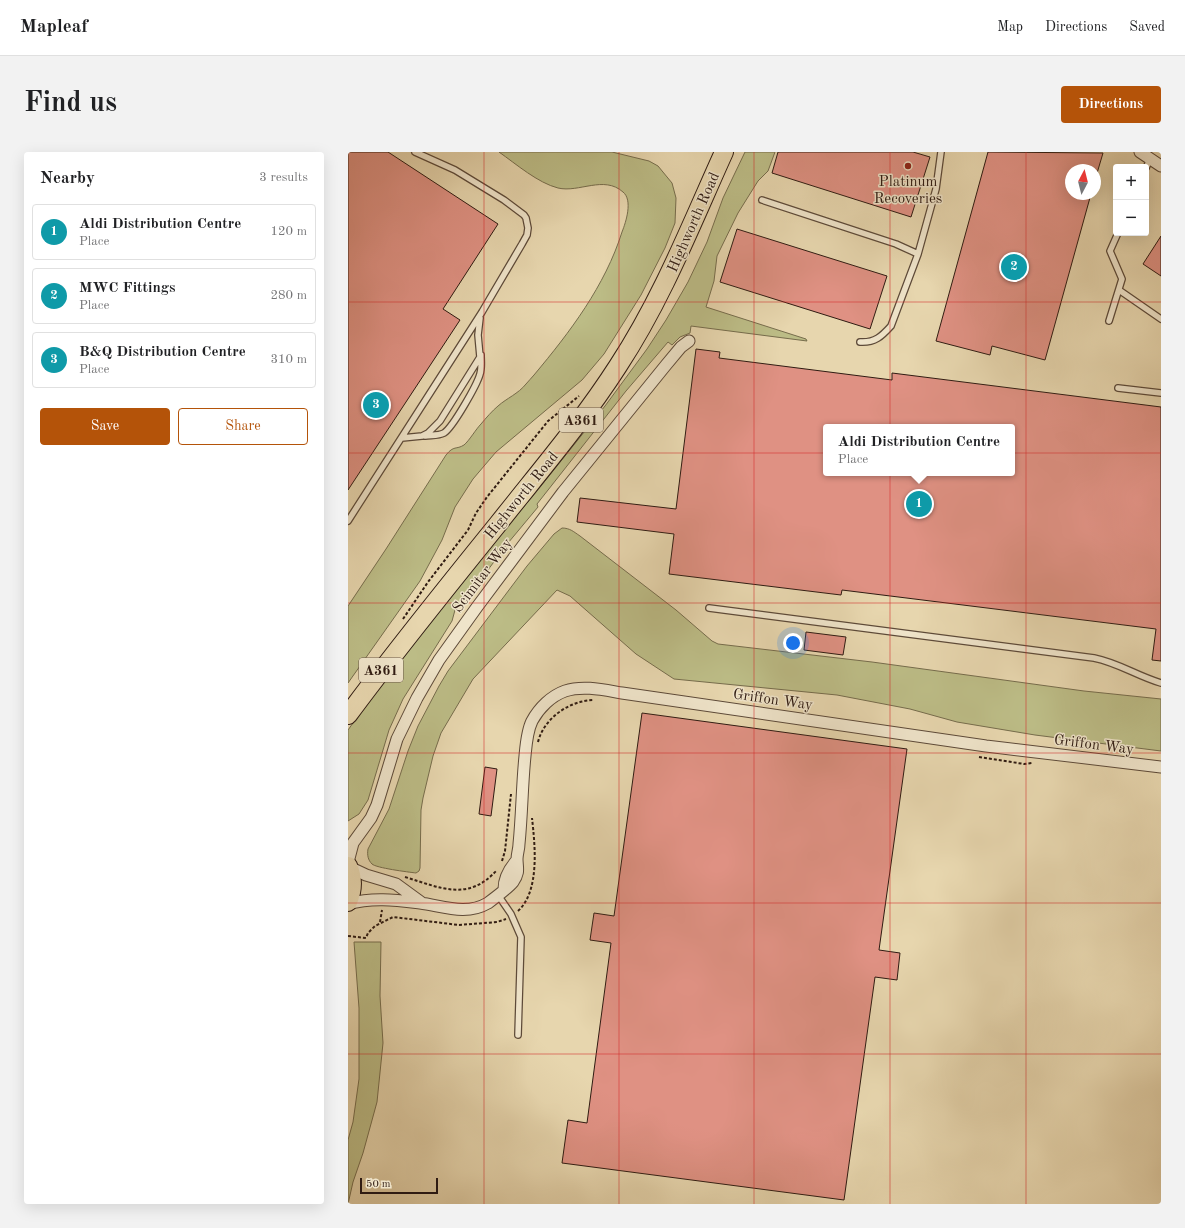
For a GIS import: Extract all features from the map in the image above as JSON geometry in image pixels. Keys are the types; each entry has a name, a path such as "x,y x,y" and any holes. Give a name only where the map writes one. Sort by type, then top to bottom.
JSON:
{"main road":[{"name":"Highworth Road","path":"348,715 459,572 580,422 604,389 657,300 679,256 724,152"},
{"path":"348,865 351,871 352,884 348,903"}],"street":[{"path":"1140,152 1148,163 1161,166"},
{"name":"Scimitar Way","path":"348,865 353,838 371,818 377,805 393,748 403,725 439,660 477,606 563,492 666,364 681,347 689,341"},
{"name":"Griffon Way","path":"501,892 504,881 517,860 524,767 529,728 536,715 549,700 565,691 576,689 622,692 986,746 1161,767"},
{"path":"348,865 366,875 396,884 422,904"},
{"path":"348,903 376,899 466,910 481,906 501,892"}],"lane":[{"path":"348,521 482,312 527,235 528,228 526,218 504,200 455,170 415,152"},
{"path":"860,342 867,343 875,340 883,335 891,326 918,254 936,189 941,152"},
{"path":"762,200 896,244 918,254"},
{"path":"1109,321 1122,279 1110,251 1117,236"},
{"path":"1118,290 1161,319"},
{"path":"402,438 437,435 443,433 454,421 478,380 481,366 478,335 482,312"},
{"path":"422,436 428,433 440,421 476,364 480,357 480,353"},
{"path":"1118,388 1161,394"},
{"path":"709,608 1094,658 1109,661 1147,679 1161,683"},
{"path":"501,892 521,937 518,1034"}],"path":[{"path":"402,620 428,582 468,530 476,513 487,497 548,421 583,393"},
{"path":"537,748 541,734 558,713 572,704 594,700"},
{"path":"976,756 1024,764"},
{"path":"403,877 444,889 462,891 474,887 491,876 500,867 505,851 511,790"},
{"path":"348,936 366,938 368,932 375,926 393,917 459,925 504,921 512,916 521,909 531,890 535,864 532,817"}],"green space":[{"path":"499,152 612,152 649,161 658,166 672,183 676,198 675,223 665,248 641,295 604,354 582,380 496,452 473,479 455,507 442,540 420,581 348,683 348,606 446,455 453,449 464,445 479,426 501,403 523,387 561,342 596,290 615,252 625,223 628,211 628,200 623,192 616,187 600,185 566,189 550,186 535,178"},
{"path":"745,152 775,152 768,171 758,181 738,213 717,256 714,281 706,307 806,339 807,341 691,326 690,333 680,337 672,345 668,342 626,391 537,504 538,507 508,543 467,598 459,604 455,610 452,621 403,699 389,730 368,800 359,814 348,821 348,730 398,660 481,556 533,496 605,406 647,349 688,282 707,242 723,198"},
{"path":"562,528 570,529 580,536 676,610 712,641 718,644 872,662 1084,691 1161,699 1161,751 1035,735 957,722 910,709 837,695 674,679 636,654 570,596 557,590 473,679 441,733 433,756 421,810 419,871 416,873 400,871 379,867 372,864 368,857 368,849 389,809 418,726 439,686 448,671 527,566 554,534"},
{"path":"354,942 381,942 380,996 383,1043 377,1102 363,1153 353,1182 348,1204 348,1140 353,1122 359,1079 359,1008"}],"building":[{"path":"348,152 388,152 498,224 443,309 460,320 348,490"},
{"path":"778,152 913,152 930,157 911,217 772,173"},
{"path":"988,152 1103,153 1100,164 1065,164 1065,200 1089,200 1045,360 992,346 990,355 936,341"},
{"path":"737,229 887,276 870,329 720,282"},
{"path":"1161,236 1161,276 1143,264"},
{"path":"696,349 720,352 719,358 892,380 892,373 1161,407 1161,661 1152,660 1156,629 842,590 841,595 669,574 674,534 577,522 580,498 676,509"},
{"path":"806,632 846,637 843,655 804,650"},
{"path":"642,713 907,749 879,950 900,953 897,980 875,977 844,1200 562,1163 568,1120 587,1123 611,943 590,940 594,913 614,916"},
{"path":"485,767 497,769 491,816 479,814"}],"place":[{"name":"Platinum Recoveries","path":"908,166"},
{"name":"MWC Fittings","path":"1014,267"},
{"name":"B&Q Distribution Centre","path":"376,405"},
{"name":"Aldi Distribution Centre","path":"919,504"}]}
